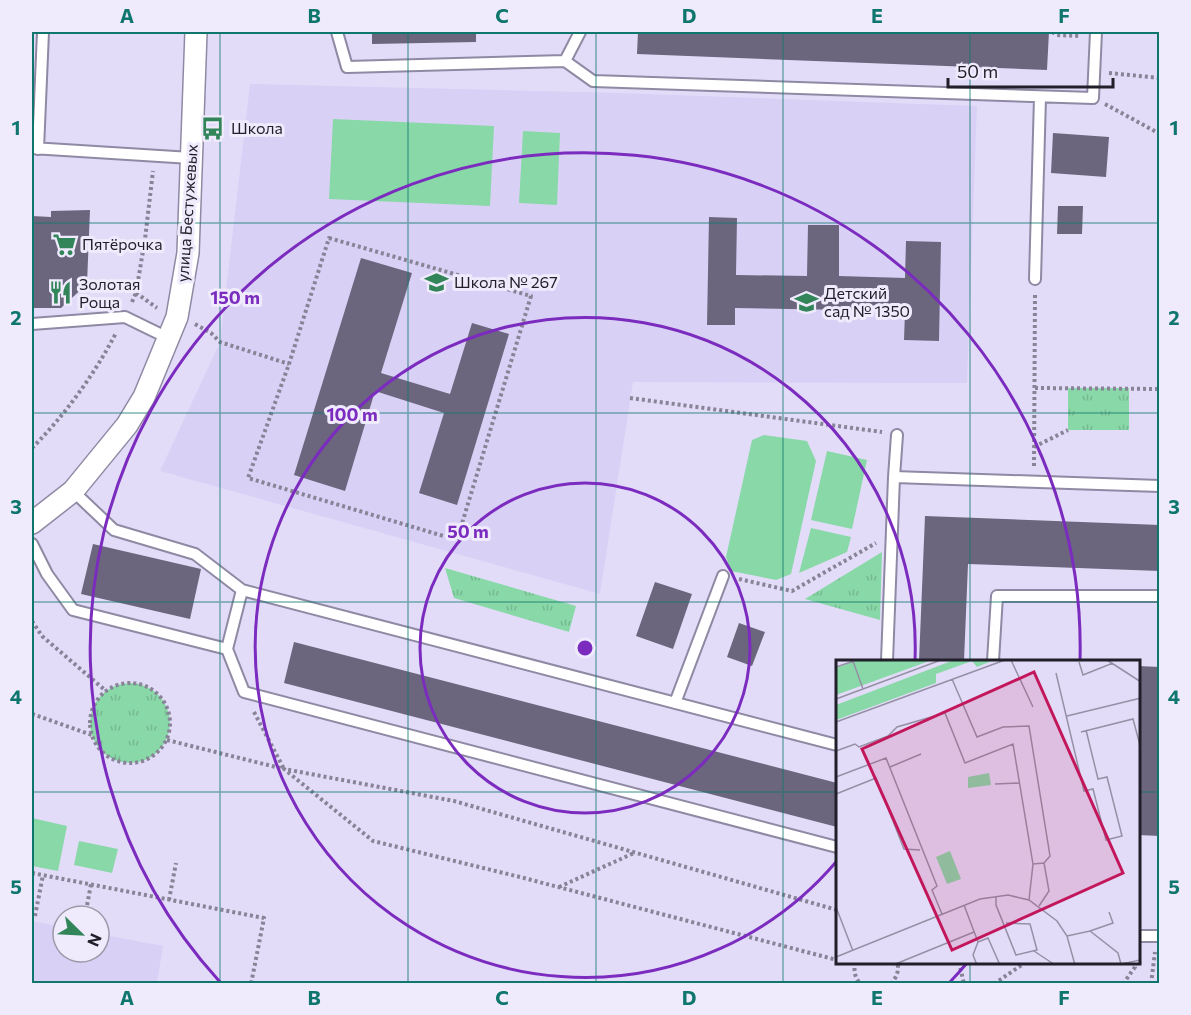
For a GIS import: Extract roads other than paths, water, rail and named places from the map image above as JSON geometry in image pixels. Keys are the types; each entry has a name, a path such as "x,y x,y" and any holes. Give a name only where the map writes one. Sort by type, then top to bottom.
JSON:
{"street":[{"name":"улица Бестужевых","path":"32,523 73,491 126,425 144,397 177,317 188,253 196,32"}],"lane":[{"path":"43,32 35,148 192,158"},
{"path":"337,32 347,67 565,61 593,81 1093,98 1096,34"},
{"path":"565,61 580,32"},
{"path":"1035,279 1040,97"},
{"path":"32,324 125,317 168,338"},
{"path":"887,660 897,435"},
{"path":"894,477 1160,486"},
{"path":"73,491 114,530 195,554 242,590 836,745"},
{"path":"32,544 47,574 73,610 227,648"},
{"path":"675,703 723,576"},
{"path":"242,590 227,648 244,692 836,848"},
{"path":"993,660 997,596 1160,596"},
{"path":"1140,936 1158,936"}],"place":[{"name":"Школа","path":"213,128"},
{"name":"Пятёрочка","path":"64,244"},
{"name":"Школа № 267","path":"436,282"},
{"name":"Золотая Роща","path":"61,293"},
{"name":"Детский сад № 1350","path":"806,302"}]}
